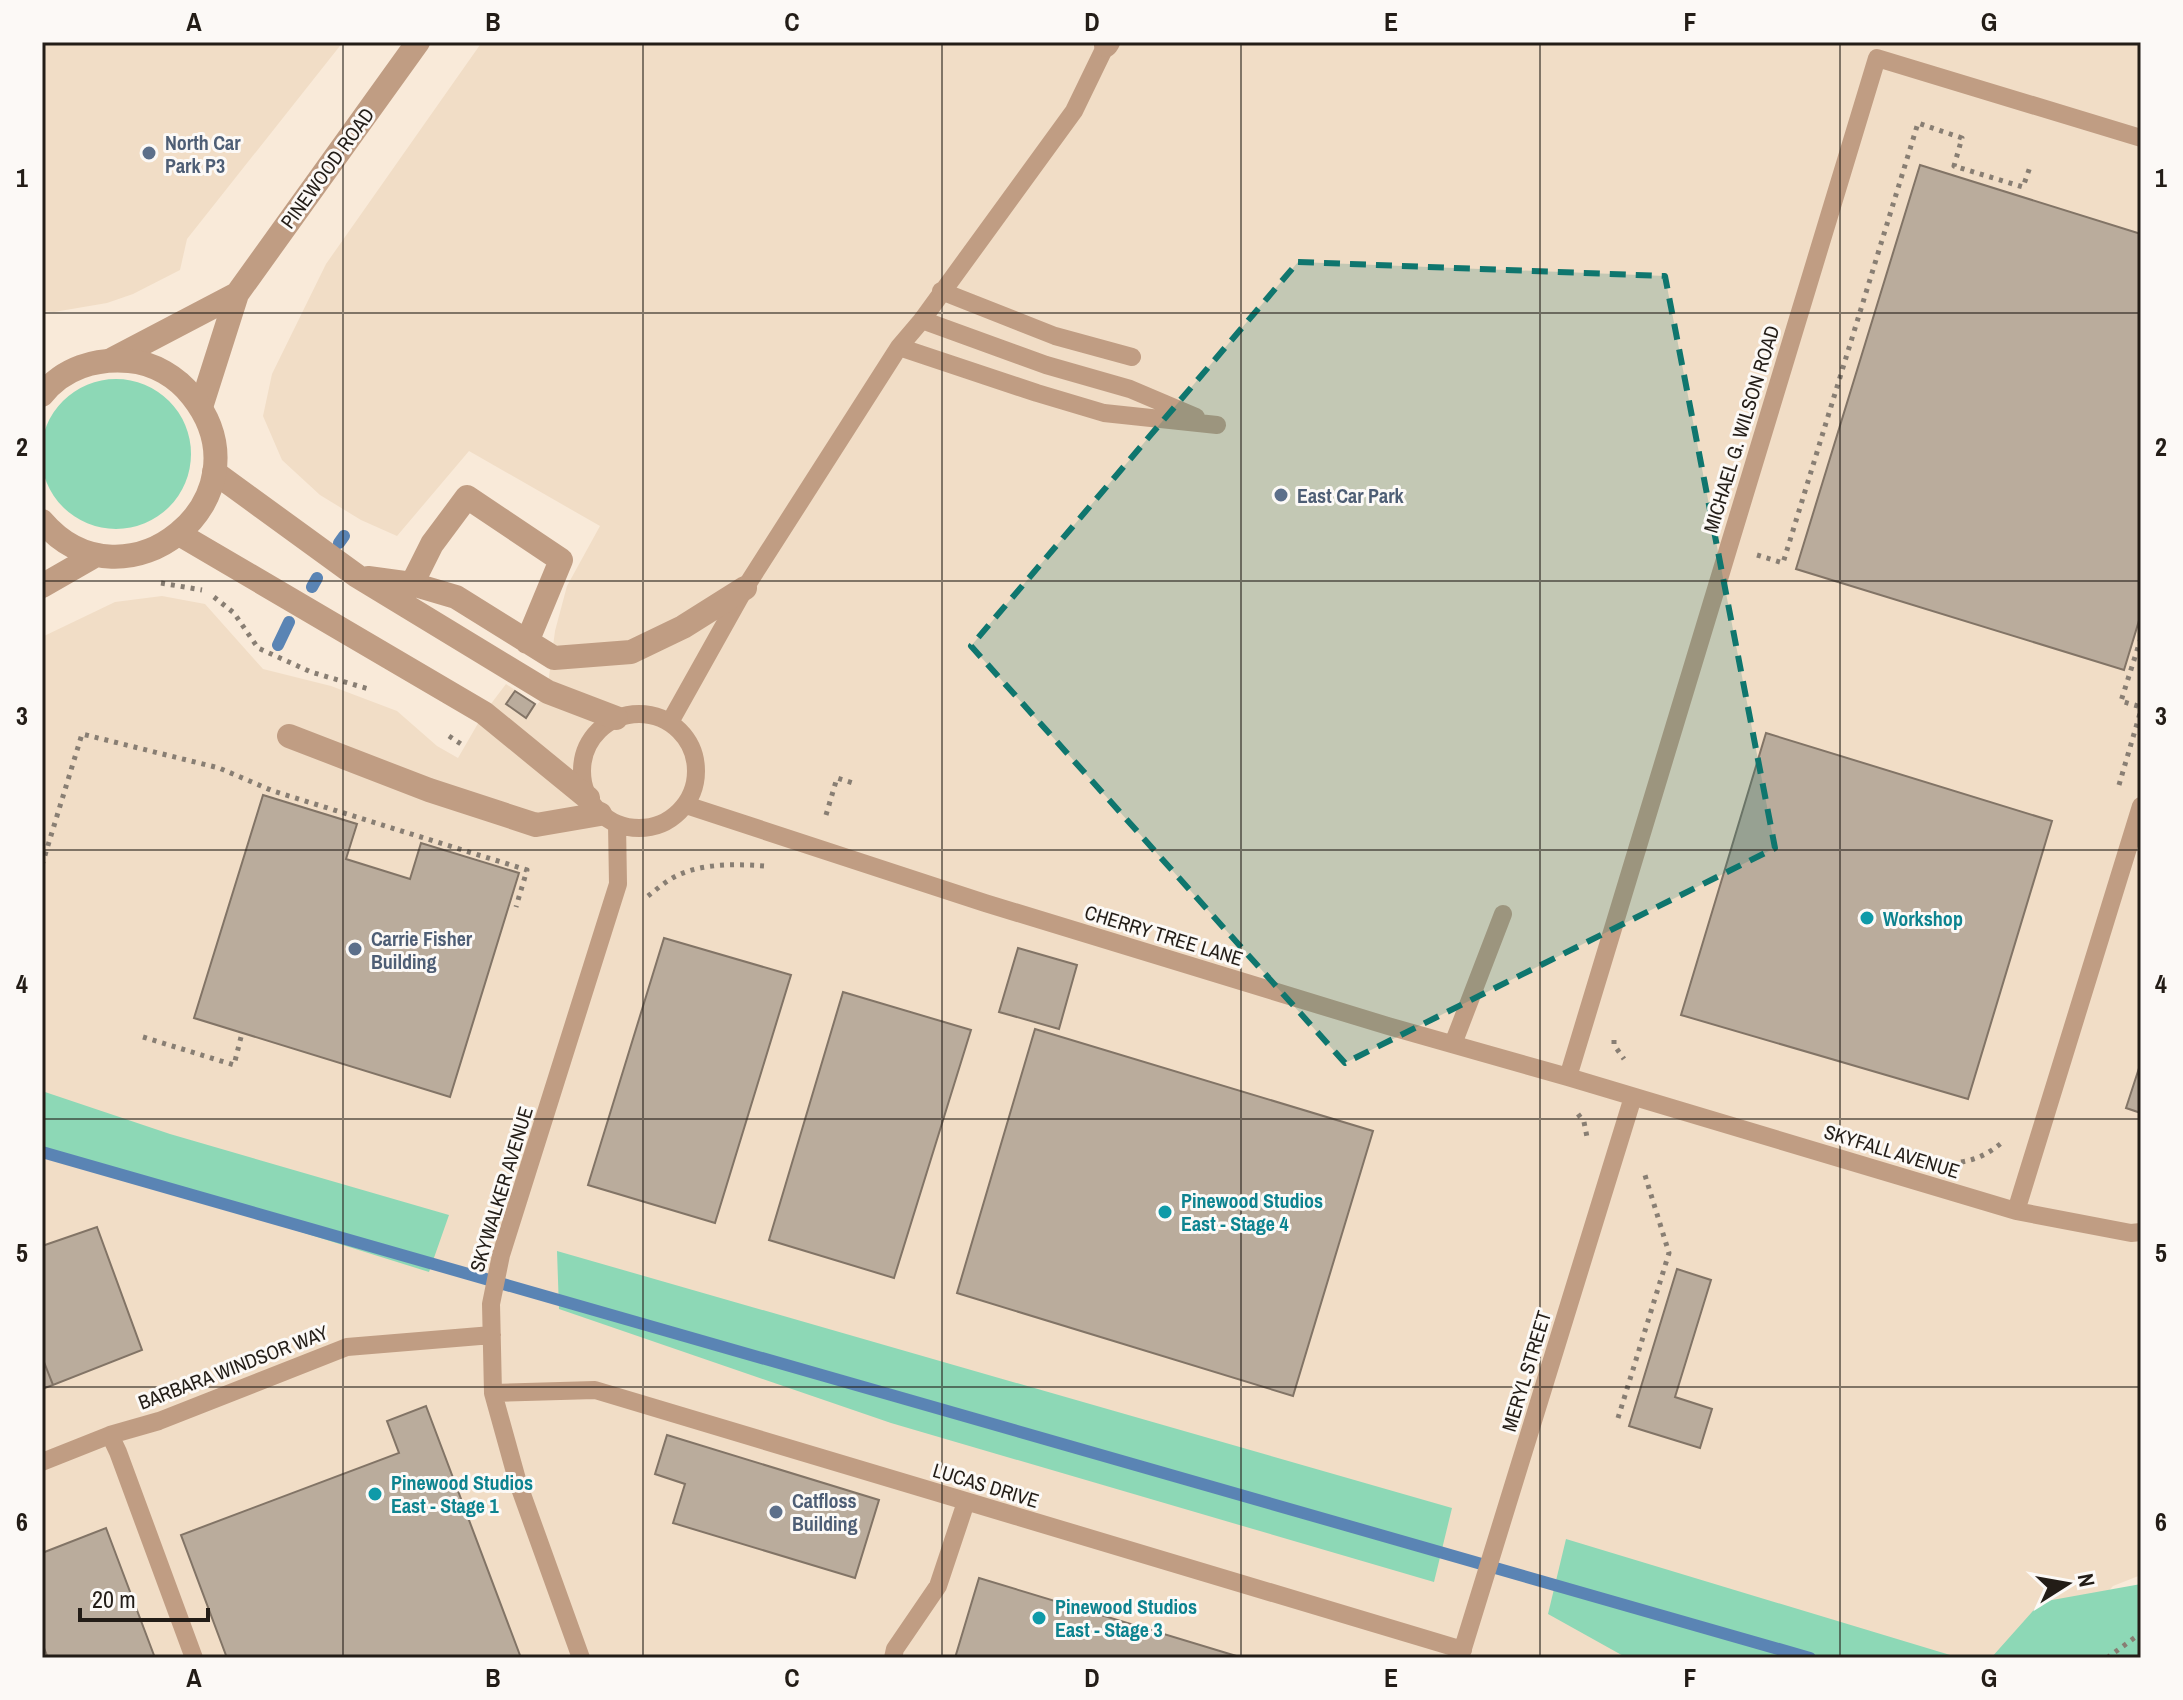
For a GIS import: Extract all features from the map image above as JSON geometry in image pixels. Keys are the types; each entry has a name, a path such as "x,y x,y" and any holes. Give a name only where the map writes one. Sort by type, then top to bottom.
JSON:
{"street":[{"name":"PINEWOOD ROAD","path":"201,407 237,294 418,42"},
{"name":"PINEWOOD ROAD","path":"113,359 237,294"},
{"path":"42,395 52,375 113,359 139,362 163,371 185,387 201,407 215,450 208,496 196,517 179,534 154,549 125,556 96,555 72,546 42,521"},
{"path":"214,472 357,576 548,692 616,718"},
{"path":"412,584 432,544 467,497 561,560 527,642"},
{"path":"179,534 484,713 602,812"},
{"path":"42,586 96,555"},
{"path":"357,576 412,584 456,597 554,658 631,652 683,627 745,588"},
{"path":"289,736 429,790 536,825 602,812"}],"lane":[{"path":"670,722 745,588 899,347 1074,111 1107,43"},
{"name":"MICHAEL G. WILSON ROAD","path":"1568,1077 1877,58 2141,138"},
{"path":"941,291 1055,336 1132,357"},
{"path":"899,347 1104,413 1217,425 1130,389 1046,365 922,320"},
{"path":"634,713 653,714 670,722 684,734 693,751 697,769 694,788 686,805 671,818 654,826 635,828 602,812 582,780 582,761 589,743 600,728 616,718 634,713"},
{"name":"CHERRY TREE LANE","path":"686,805 985,903 1633,1097"},
{"path":"2016,1211 2141,806"},
{"name":"SKYWALKER AVENUE","path":"581,1658 518,1483 493,1393 491,1304 501,1255 618,884 602,812"},
{"path":"1453,1044 1503,914"},
{"name":"SKYFALL AVENUE","path":"1633,1097 2016,1211 2131,1233 2141,1232"},
{"name":"MERYL STREET","path":"1462,1654 1633,1097"},
{"name":"BARBARA WINDSOR WAY","path":"42,1462 110,1435 159,1421 347,1347 492,1335"},
{"name":"LUCAS DRIVE","path":"493,1393 595,1390 1462,1654"},
{"path":"110,1435 194,1658"},
{"path":"893,1658 895,1649 938,1586 966,1502"}],"path":[{"path":"1754,565 1757,555 1783,563 1918,123 1962,138 1954,166 2023,187 2031,164"},
{"path":"152,583 205,590 234,613 258,648 311,672 379,692"},
{"path":"2118,786 2141,709 2121,701 2141,638"},
{"path":"440,730 464,746"},
{"path":"42,865 82,734 219,768 273,791 527,870 516,907"},
{"path":"826,815 837,778 856,784"},
{"path":"143,1037 234,1065 242,1033"},
{"path":"1614,1036 1614,1045 1627,1063"},
{"path":"1950,1161 1975,1159 1992,1152 2012,1130"},
{"path":"1618,1418 1669,1253 1644,1172"},
{"path":"2107,1658 2141,1633"}],"highlighted area":[{"path":"1298,262 1665,276 1775,848 1345,1063 971,646"}],"shaded area":[{"name":"North Car Park P3","path":"42,42 343,42 187,239 180,270 133,294 107,303 54,312 42,311"},
{"path":"482,42 2141,42 2141,1575 2113,1586 2049,1658 42,1658 42,637 115,602 162,596 205,604 263,669 331,686 397,711 437,746 458,758 484,713 506,684 537,705 547,692 555,631 567,586 600,526 469,451 397,536 361,520 320,495 282,460 263,416 272,374 326,264"}],"green space":[{"path":"116,379 145,385 169,401 185,425 191,454 185,483 169,507 145,523 116,529 87,523 63,507 47,483 41,454 47,425 63,401 87,385"},
{"path":"42,1091 170,1134 449,1215 429,1272 42,1151"},
{"path":"557,1251 1452,1508 1434,1582 891,1423 559,1309"},
{"path":"1566,1539 1960,1658 1627,1658 1548,1614"},
{"path":"2141,1584 2141,1658 1991,1658 2041,1602"}],"building":[{"path":"1920,165 2141,234 2141,614 2124,670 1796,569"},
{"path":"515,691 535,704 526,718 506,704"},
{"name":"Workshop","path":"1766,733 2052,821 1968,1099 1681,1015"},
{"name":"Carrie Fisher Building","path":"263,795 357,824 346,859 410,879 421,843 519,873 450,1097 194,1018"},
{"path":"664,938 791,975 715,1223 588,1185"},
{"path":"1018,948 1077,965 1059,1029 999,1012"},
{"path":"843,992 971,1030 894,1278 769,1240"},
{"name":"Pinewood Studios East - Stage 4","path":"1035,1029 1373,1131 1293,1396 957,1293"},
{"path":"2141,1062 2141,1113 2126,1108"},
{"path":"97,1227 142,1350 53,1385 42,1357 42,1246"},
{"path":"1677,1269 1711,1280 1675,1397 1712,1409 1700,1448 1629,1426"},
{"path":"42,1357 53,1385 42,1389"},
{"name":"Pinewood Studios East - Stage 1","path":"426,1406 521,1658 227,1658 181,1535 399,1453 387,1421"},
{"name":"Catfloss Building","path":"667,1435 879,1500 855,1578 673,1523 685,1484 655,1474"},
{"path":"106,1528 155,1658 48,1658 42,1643 42,1553"},
{"name":"Pinewood Studios East - Stage 3","path":"979,1578 1243,1658 955,1658"}],"waterway":[{"path":"339,543 344,536"},
{"path":"312,587 317,578"},
{"path":"278,645 289,622"},
{"path":"42,1152 1810,1658"}],"place":[{"name":"North Car Park P3","path":"149,153"},
{"name":"East Car Park","path":"1281,495"},
{"name":"Workshop","path":"1867,918"},
{"name":"Carrie Fisher Building","path":"355,949"},
{"name":"Pinewood Studios East - Stage 4","path":"1165,1212"},
{"name":"Pinewood Studios East - Stage 1","path":"375,1494"},
{"name":"Catfloss Building","path":"776,1512"},
{"name":"Pinewood Studios East - Stage 3","path":"1039,1618"}]}
